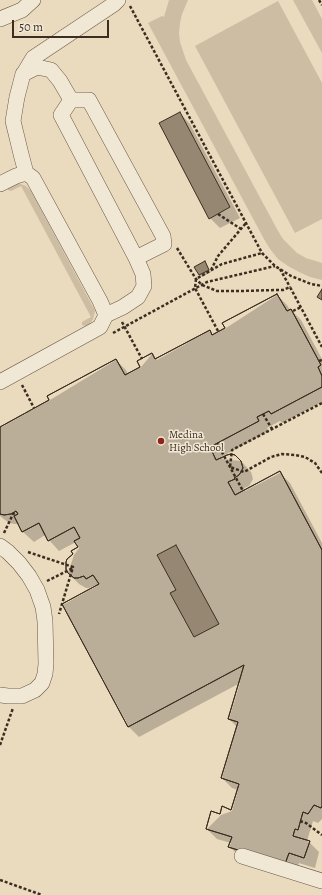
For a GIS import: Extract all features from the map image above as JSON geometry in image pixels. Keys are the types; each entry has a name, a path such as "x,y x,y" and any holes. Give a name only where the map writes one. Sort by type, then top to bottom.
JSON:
{"lane":[{"path":"0,19 22,10 33,0"},
{"path":"113,316 100,301 33,178 26,173 13,121 17,96 23,74 33,58 118,0"},
{"path":"23,74 37,67 51,70 60,81 71,100"},
{"path":"71,100 89,100 163,236 164,244 136,258"},
{"path":"0,382 100,327 122,307 138,297 144,286 143,274 136,258 61,115 71,100"},
{"path":"0,184 26,173"},
{"path":"0,695 22,696 35,690 42,683 46,664 45,621 43,607 37,590 29,576 8,552 1,541"},
{"path":"242,856 322,881"}],"path":[{"path":"127,0 262,252 276,266 291,276 310,284 322,286"},
{"path":"319,0 322,5"},
{"path":"218,214 241,229"},
{"path":"211,271 218,256 246,223"},
{"path":"164,244 176,247 196,279 202,285 216,291 240,292 283,290 290,286"},
{"path":"196,279 222,264 262,252"},
{"path":"112,333 207,282 276,266"},
{"path":"280,269 322,347"},
{"path":"196,279 195,288 218,331"},
{"path":"293,311 300,307"},
{"path":"113,316 124,326 142,359"},
{"path":"21,383 34,408"},
{"path":"230,467 232,450 322,403"},
{"path":"263,414 272,429"},
{"path":"217,443 243,491"},
{"path":"230,467 244,472 271,457 282,454 305,457 315,463 322,473"},
{"path":"1,541 13,514 17,512"},
{"path":"25,551 74,567"},
{"path":"45,582 74,567"},
{"path":"57,621 74,567"},
{"path":"300,821 306,823 322,835"},
{"path":"0,880 42,895"}],"shaded area":[{"path":"169,0 188,0 182,14 179,33 180,42 186,60 278,231 283,239 297,253 306,258 322,263 322,280 299,272 278,259 264,239 148,23 162,16 164,17"},
{"path":"293,0 312,0 322,19 322,53"},
{"path":"278,1 322,83 322,219 295,233 195,46"},
{"path":"18,183 26,186 31,191 93,307 95,311 90,324 85,326 82,325 82,322 91,317 21,186 11,191 8,190 8,188"}],"building":[{"path":"180,112 230,207 209,219 159,123"},
{"path":"205,261 209,270 199,275 194,267"},
{"path":"322,289 322,300 317,297"},
{"path":"277,294 287,311 291,309 321,365 318,367 322,376 322,387 271,414 269,411 257,417 259,421 210,447 216,460 231,454 235,455 241,461 243,468 241,472 234,478 235,479 228,482 235,495 280,471 322,550 322,806 321,808 314,805 308,814 303,812 298,830 295,829 293,836 310,841 304,858 289,853 285,864 228,847 232,837 206,829 211,811 220,814 222,806 231,810 239,784 221,778 238,722 228,719 244,665 128,727 62,604 99,584 93,575 86,579 84,576 74,578 66,570 67,559 73,554 71,551 78,547 74,541 80,538 74,527 48,541 39,523 22,532 14,516 18,514 16,511 11,514 0,514 0,427 49,400 47,396 116,359 125,375 140,367 137,361 152,353 155,359 210,330 212,335 225,328 222,323","holes":["176,545 219,624 194,637 170,593 176,590 157,555"]},
{"path":"277,294 287,311 291,309 321,365 318,367 322,376 322,387 271,414 269,411 257,417 259,421 210,447 216,460 231,454 235,455 241,461 243,468 241,472 234,478 235,479 228,482 235,495 280,471 322,550 322,806 321,808 314,805 308,814 303,812 298,830 295,829 293,836 310,841 304,858 289,853 285,864 228,847 232,837 206,829 211,811 220,814 222,806 231,810 239,784 221,778 238,722 228,719 244,665 128,727 62,604 99,584 93,575 86,579 84,576 74,578 66,570 67,559 73,554 71,551 78,547 74,541 80,538 74,527 48,541 39,523 22,532 14,516 18,514 16,511 11,514 0,514 0,427 49,400 47,396 116,359 125,375 140,367 137,361 152,353 155,359 210,330 212,335 225,328 222,323"}],"place":[{"name":"Medina High School","path":"161,441"}]}
